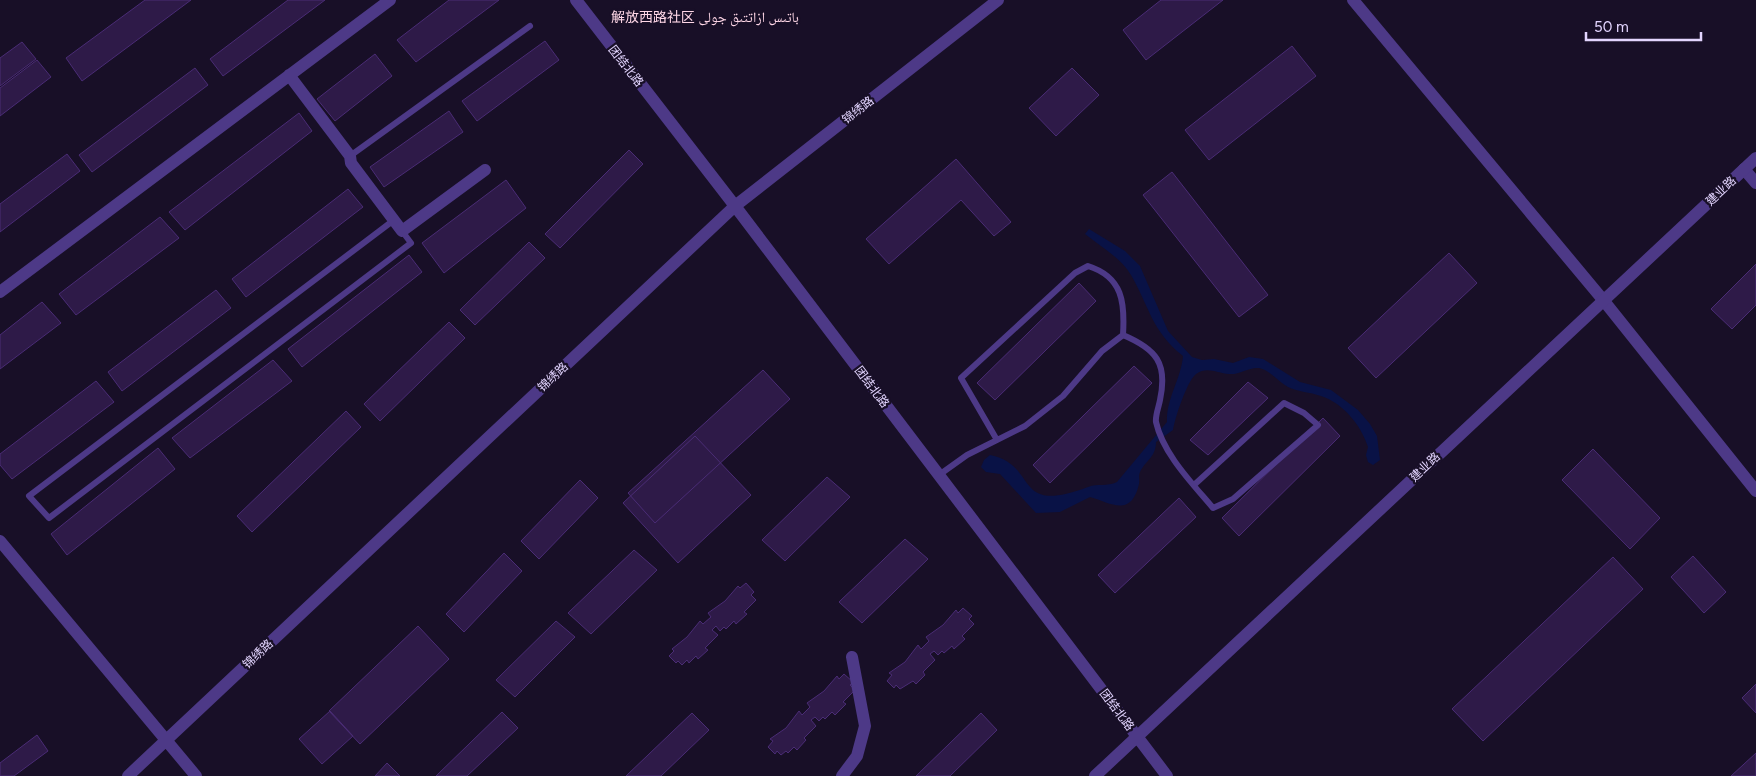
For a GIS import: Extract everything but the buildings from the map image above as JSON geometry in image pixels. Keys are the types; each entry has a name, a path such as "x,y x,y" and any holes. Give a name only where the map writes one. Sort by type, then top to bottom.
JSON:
{"street":[{"path":"0,292 390,0"},
{"name":"团结北路","path":"576,0 735,206 1167,776"},
{"name":"锦绣路","path":"128,776 735,206 998,0"},
{"path":"1353,0 1604,301 1756,491"},
{"path":"288,75 350,156 351,163 402,231 485,170"},
{"name":"建业路","path":"1095,776 1756,158"},
{"path":"1744,169 1756,183"},
{"path":"0,541 196,776"},
{"path":"842,776 857,756 864,726 852,657"}],"lane":[{"path":"350,156 530,26"},
{"path":"394,220 29,496 49,518 410,243 402,231"},
{"path":"939,475 967,455 997,440 1025,426 1064,396 1102,351 1123,335 1125,308 1119,290 1100,270 1088,266 1075,273 962,378 997,440"},
{"path":"1123,335 1142,343 1157,357 1164,374 1156,421 1175,464 1213,508 1234,499 1318,425 1304,413 1284,403 1194,485"}],"shaded area":[{"path":"1089,229 1125,251 1140,266 1168,331 1192,357 1202,360 1214,359 1233,363 1249,357 1263,359 1300,382 1331,390 1358,410 1370,424 1377,436 1380,460 1373,465 1368,462 1366,455 1368,447 1361,431 1344,409 1329,399 1288,387 1267,371 1259,368 1233,374 1204,370 1196,374 1189,384 1173,430 1156,442 1153,455 1140,472 1139,484 1131,501 1126,505 1119,505 1090,497 1060,512 1036,513 1000,474 986,472 981,467 984,460 990,455 1005,460 1016,468 1029,486 1036,492 1047,496 1117,482 1167,422 1169,405 1182,364 1183,356 1157,328 1127,269 1085,234"}],"district":[{"name":"解放西路社区 باتىس ازاتتىق جولى","path":"705,17"}]}
